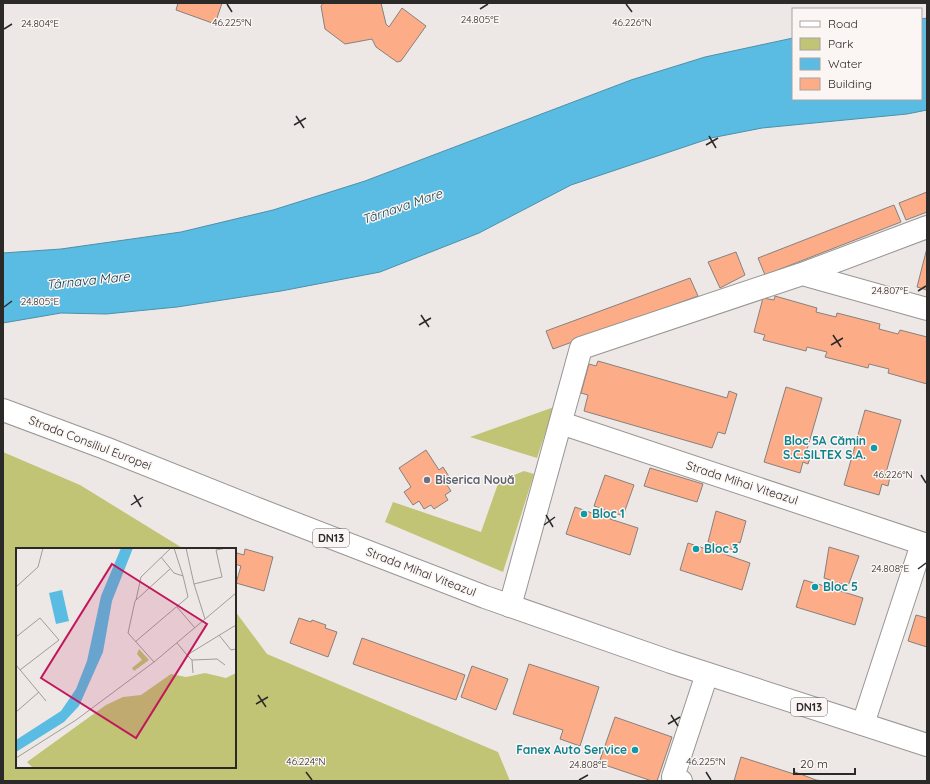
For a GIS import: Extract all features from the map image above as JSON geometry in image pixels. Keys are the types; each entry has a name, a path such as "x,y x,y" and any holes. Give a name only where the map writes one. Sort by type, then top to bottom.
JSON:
{"main road":[{"path":"510,606 581,348 802,274 927,227"},
{"path":"802,274 927,309"},
{"name":"Strada Consiliul Europei","path":"3,410 177,477"},
{"name":"Strada Mihai Viteazul","path":"561,423 924,544 863,724"},
{"name":"Strada Mihai Viteazul","path":"177,477 510,606 707,674 927,745"},
{"path":"675,780 707,674"}],"green space":[{"path":"554,407 537,458 470,437"},
{"path":"3,452 80,485 182,548 16,548 16,768 236,768 236,612 267,654 498,752 510,781 3,781"},
{"path":"524,471 534,474 503,572 385,522 393,502 481,532 499,481"}],"water":[{"name":"Târnava Mare","path":"927,18 927,110 907,114 762,128 711,138 571,185 479,233 380,272 281,291 177,307 106,314 61,313 3,323 3,253 61,249 181,232 273,210 365,181 631,80 705,57 792,38 792,100 922,100 922,19"}],"building":[{"path":"178,3 222,3 215,24 176,10"},
{"path":"323,3 381,3 386,24 389,27 402,8 426,26 401,61 397,62 376,47 372,39 345,44 325,29 321,6"},
{"path":"927,192 927,212 906,220 899,203"},
{"path":"894,205 901,222 765,275 758,258"},
{"path":"927,248 927,290 917,287"},
{"path":"736,252 745,275 720,288 708,262"},
{"path":"690,278 698,296 553,349 546,331"},
{"path":"775,296 817,308 816,312 836,317 837,313 880,324 879,329 898,334 900,330 927,337 927,384 888,373 889,369 869,364 868,368 825,357 827,352 807,347 806,351 763,340 765,335 754,332 763,298 774,300"},
{"path":"598,361 727,398 729,391 737,394 725,434 718,432 712,448 584,411 588,395 581,393 589,364 596,366"},
{"path":"786,387 822,398 806,453 811,455 808,464 803,462 800,473 764,462"},
{"name":"Bloc 5A Cămin S.C.SILTEX S.A.","path":"865,410 901,420 885,476 890,477 888,486 882,484 879,495 844,485"},
{"name":"Biserica Nouă","path":"426,450 439,470 443,467 450,478 445,482 451,491 445,495 448,500 434,509 431,505 424,509 419,501 413,505 404,492 411,487 399,468"},
{"path":"650,468 703,484 697,502 644,486"},
{"name":"Bloc 1","path":"605,475 634,485 623,516 613,512 610,519 638,528 630,555 566,534 575,507 603,517 605,510 594,506"},
{"name":"Bloc 3","path":"716,511 746,521 740,543 738,542 735,550 726,548 724,554 750,563 742,590 680,570 688,543 715,552 717,545 708,542"},
{"name":"Bloc 5","path":"829,547 859,556 848,586 839,583 837,590 863,598 855,625 796,607 804,580 831,588 833,581 824,578"},
{"path":"245,549 273,557 264,591 236,583 241,566 236,564 237,553 244,555"},
{"path":"916,615 927,618 927,647 908,641"},
{"path":"299,618 311,622 312,620 326,625 325,628 337,632 328,657 290,643"},
{"path":"362,638 465,675 456,700 353,664"},
{"path":"529,664 599,687 580,746 560,739 563,730 513,714"},
{"path":"472,666 508,679 496,710 461,697"},
{"name":"Fanex Auto Service","path":"615,717 672,737 657,781 652,781 599,763"},
{"path":"741,757 794,774 795,772 816,780 824,781 734,781"}],"place":[{"name":"Bloc 5A Cămin S.C.SILTEX S.A.","path":"874,448"},
{"name":"Biserica Nouă","path":"427,480"},
{"name":"Bloc 1","path":"584,514"},
{"name":"Bloc 3","path":"696,549"},
{"name":"Bloc 5","path":"815,587"},
{"name":"Fanex Auto Service","path":"635,750"}]}
